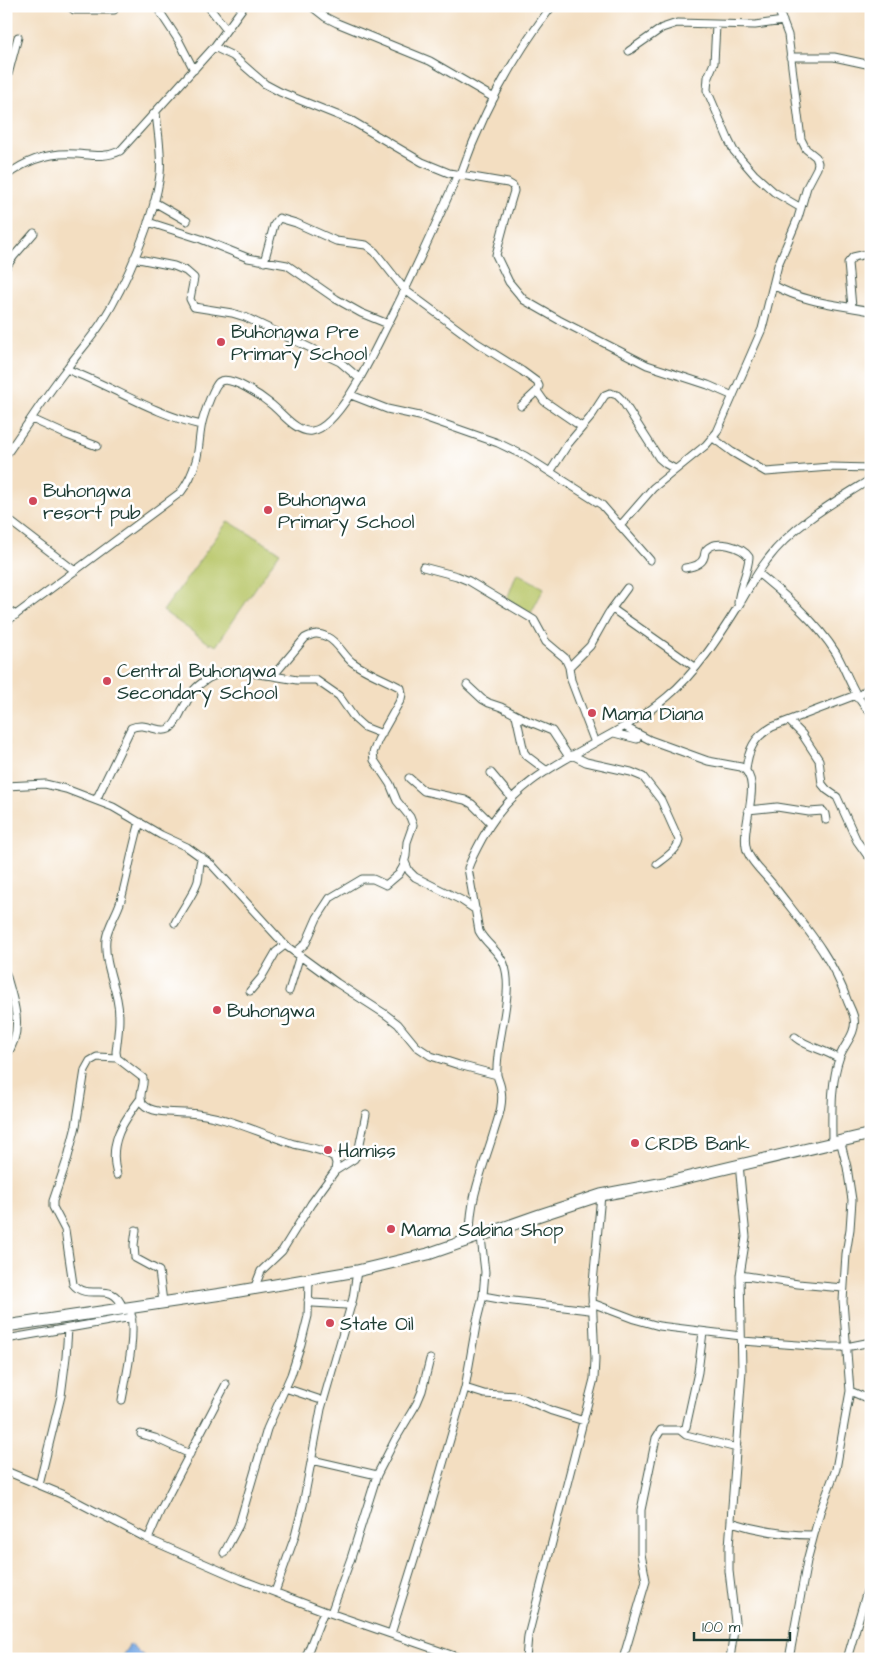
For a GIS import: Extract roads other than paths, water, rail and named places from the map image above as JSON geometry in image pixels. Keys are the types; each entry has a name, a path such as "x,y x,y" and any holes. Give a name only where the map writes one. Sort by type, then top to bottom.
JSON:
{"highway":[{"path":"6,1326 128,1311 163,1302 254,1289 357,1271 428,1254 601,1195 664,1183 871,1134"}],"street":[{"path":"69,6 74,10 114,10"},
{"path":"156,6 179,41 194,70"},
{"path":"208,6 226,29"},
{"path":"6,176 25,163 52,156 64,154 105,156 113,155 125,147 132,136 156,113 214,47 244,6"},
{"path":"311,6 336,23 430,61 494,98"},
{"path":"6,622 181,492 188,482 197,460 201,425 214,387 219,382 225,380 232,381 272,405 296,426 310,432 320,428 334,415 351,395 388,324 494,98 521,51 552,6"},
{"path":"620,526 653,488 714,438 762,329 778,265 801,208 807,187 817,168 816,157 806,149 802,139 788,35 776,6"},
{"path":"629,51 662,28 677,23 755,25 782,20"},
{"path":"716,25 714,62 708,77 707,90 729,141 734,151 754,174 774,192 801,208"},
{"path":"6,82 18,37"},
{"path":"214,47 233,56 265,84 352,121 439,170 508,183 513,186 514,191 504,220 496,256 509,282 524,300 647,365 733,396"},
{"path":"790,57 834,57 871,65"},
{"path":"6,455 103,321 134,258 148,222 160,176 161,161 156,113"},
{"path":"154,202 187,221"},
{"path":"264,262 274,225 277,220 283,218 336,242 366,245 375,252 405,290 477,343 537,382 537,391 522,406"},
{"path":"148,222 201,239 248,258 287,265 336,299 361,313 388,324"},
{"path":"6,267 17,251 34,233"},
{"path":"852,308 848,263 853,257 871,253"},
{"path":"134,258 174,266 191,274 194,278 194,283 190,299 194,307 232,312 245,317 340,362 360,379"},
{"path":"773,285 814,302 871,310"},
{"path":"66,370 90,378 159,412 201,425"},
{"path":"537,391 544,401 579,425"},
{"path":"550,472 568,444 590,418 605,395 610,393 617,395 622,400 658,458 675,469"},
{"path":"351,395 387,409 424,417 498,443 525,456 602,505 650,560"},
{"path":"32,418 67,435 97,446"},
{"path":"714,438 766,472 830,467 871,468"},
{"path":"391,1634 465,1388 486,1272 476,1238 470,1228 480,1175 501,1110 502,1090 497,1075 496,1060 505,1013 506,971 500,958 479,931 468,868 471,860 491,823 511,797 524,786 570,756 625,727 666,698 684,681 695,667 738,606 758,573 791,533 871,479"},
{"path":"6,518 75,571"},
{"path":"685,568 695,566 701,562 707,549 711,546 721,545 742,549 749,557 738,606"},
{"path":"423,566 469,581 534,620 546,642 565,658 571,680 595,743"},
{"path":"758,573 815,624 836,655 857,696 871,713"},
{"path":"569,667 590,646 610,611 627,588"},
{"path":"6,609 16,615"},
{"path":"610,611 617,611 695,667"},
{"path":"274,676 306,638 317,633 330,638 348,659 355,664 401,688 401,699 373,752 374,760 413,825 407,842 405,862 399,874 386,885 373,879 362,879 330,898 317,918 306,943 298,953 289,991"},
{"path":"96,800 131,728 136,725 142,725 164,730 170,729 194,690 202,682 215,676 235,671 297,680 316,680 338,696 355,719 364,727 382,734"},
{"path":"467,685 482,699 552,731 570,756 600,766 638,774 643,777 667,810 679,840 676,848 657,864"},
{"path":"789,1659 794,1640 801,1584 813,1535 836,1469 850,1391 843,1288 852,1200 847,1167 836,1142 833,1091 839,1059 855,1026 854,1017 841,981 813,936 748,854 746,829 752,793 746,770 749,751 758,737 772,727 857,696 871,685"},
{"path":"516,715 526,756 547,771"},
{"path":"789,721 802,734 819,760 824,787 837,797 857,841 867,855"},
{"path":"625,727 668,748 708,761 736,765 746,770"},
{"path":"614,733 637,739"},
{"path":"490,773 511,797"},
{"path":"409,778 424,791 465,800 472,804 491,823"},
{"path":"6,786 45,784 66,789 113,807 161,835 187,847 202,857 226,879 285,945 398,1024 416,1046 431,1056 497,1075"},
{"path":"748,810 777,807 809,812 820,811 825,814 826,820"},
{"path":"117,1058 120,1020 106,954 106,940 110,925 121,901 140,822"},
{"path":"175,923 194,891 202,857"},
{"path":"405,862 409,871 415,877 461,900 476,910"},
{"path":"250,990 261,978 276,952 285,945"},
{"path":"6,974 17,1017 17,1032 6,1056"},
{"path":"795,1037 806,1045 822,1050 839,1059"},
{"path":"116,1175 113,1163 118,1134 124,1121 141,1098 144,1082 143,1078 117,1058 97,1057 90,1061 85,1070 76,1126 53,1201 53,1207 65,1230 73,1284 81,1291 112,1293 118,1297 128,1311 131,1345 122,1400"},
{"path":"141,1098 144,1105 152,1108 172,1113 214,1116 294,1144 318,1150 334,1157 336,1163 335,1171"},
{"path":"254,1289 261,1271 282,1251 335,1171 354,1159 358,1153 366,1114"},
{"path":"730,1659 734,1622 729,1571 731,1522 742,1371 740,1275 746,1237 739,1164"},
{"path":"526,1659 528,1636 594,1378 595,1359 591,1307 601,1195"},
{"path":"136,1230 135,1258 159,1271 163,1302"},
{"path":"275,1592 296,1536 321,1409 353,1298 357,1271"},
{"path":"740,1275 798,1284 843,1288"},
{"path":"224,1553 239,1525 266,1429 285,1388 301,1344 308,1316 309,1279"},
{"path":"483,1296 505,1300 591,1307 658,1326 742,1339 826,1347 871,1342"},
{"path":"308,1300 313,1303 346,1305"},
{"path":"6,1339 68,1329 128,1311"},
{"path":"39,1485 61,1396 68,1329"},
{"path":"623,1659 646,1581 641,1554 641,1510 656,1438 661,1430 682,1430 688,1423 704,1332"},
{"path":"305,1659 349,1566 377,1476 390,1448 417,1403 422,1391 430,1359"},
{"path":"148,1538 226,1384"},
{"path":"285,1388 318,1399"},
{"path":"465,1388 484,1394 517,1396 552,1411 584,1421"},
{"path":"850,1391 871,1400"},
{"path":"682,1430 680,1431 686,1435 737,1448"},
{"path":"141,1434 155,1438 190,1454"},
{"path":"312,1460 377,1476"},
{"path":"6,1471 66,1496 148,1538 242,1580 463,1659"},
{"path":"731,1522 785,1535 813,1535"},
{"path":"847,1659 871,1577"}],"water":[{"path":"130,1644 147,1659 120,1659"}],"place":[{"name":"Buhongwa Pre Primary School","path":"221,342"},
{"name":"Buhongwa resort pub","path":"33,501"},
{"name":"Buhongwa Primary School","path":"268,510"},
{"name":"Central Buhongwa Secondary School","path":"107,681"},
{"name":"Mama Diana","path":"592,713"},
{"name":"Buhongwa","path":"217,1010"},
{"name":"CRDB Bank","path":"635,1143"},
{"name":"Hamiss","path":"328,1150"},
{"name":"Mama Sabina Shop","path":"391,1229"},
{"name":"State Oil","path":"330,1323"}]}
